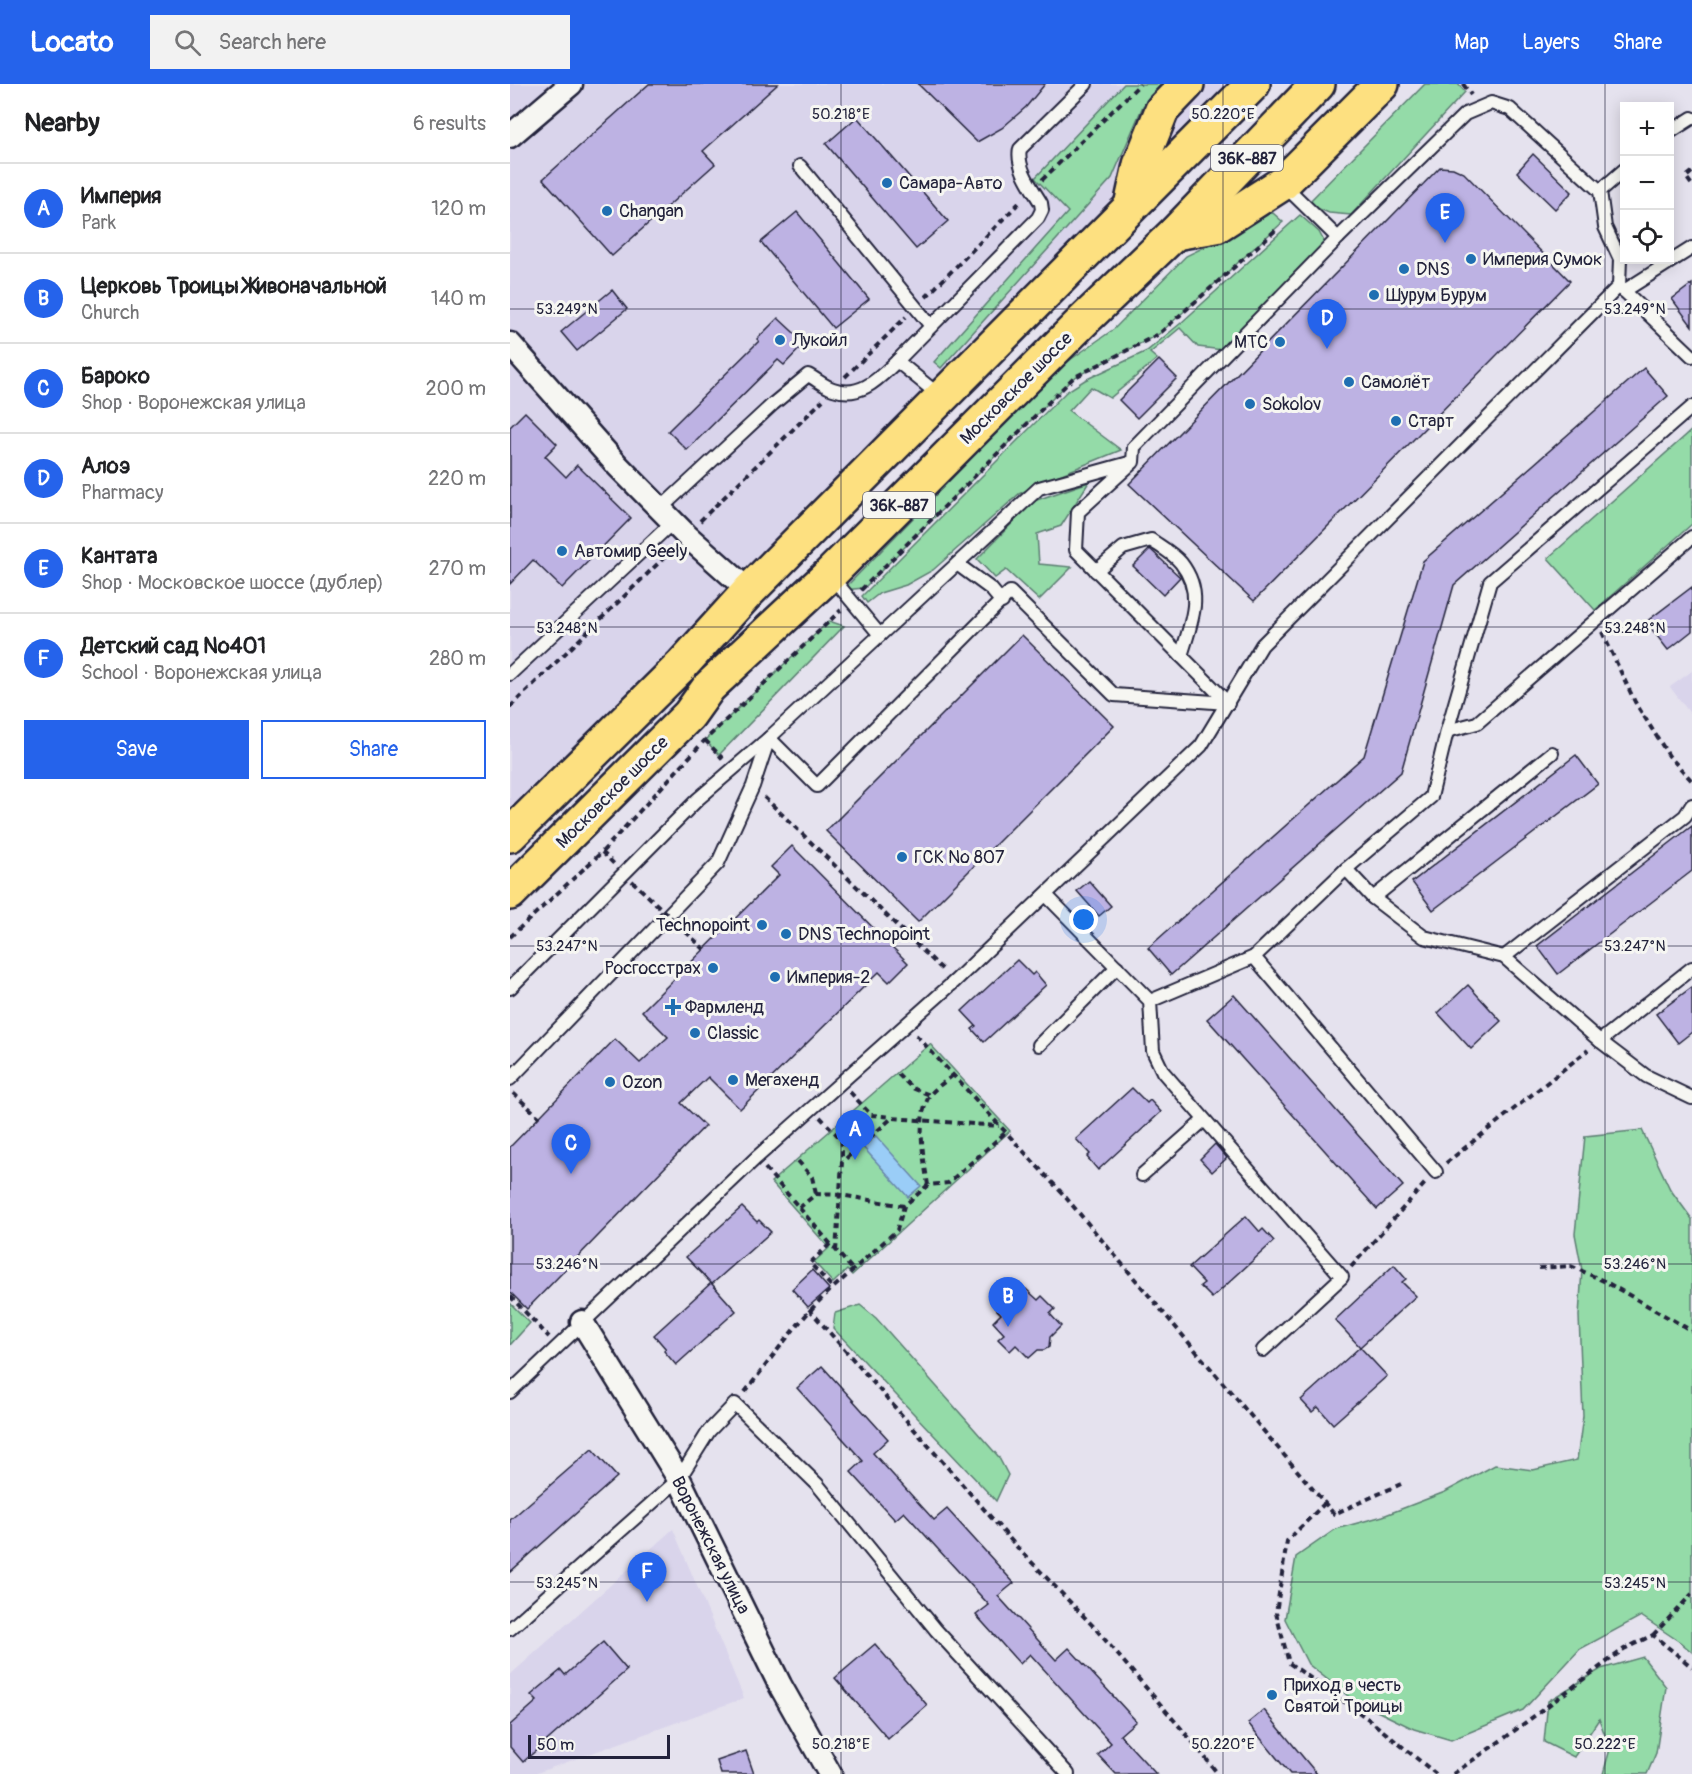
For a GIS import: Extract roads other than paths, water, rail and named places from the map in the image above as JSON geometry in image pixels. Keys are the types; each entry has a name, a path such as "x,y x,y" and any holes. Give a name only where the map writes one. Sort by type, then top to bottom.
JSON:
{"main road":[{"path":"1131,206 1140,165 1162,110 1187,84"},
{"name":"36К-887","path":"510,836 682,665 749,591 1253,84"},
{"name":"Московское шоссе","path":"510,893 689,715 709,687 830,575 1085,319 1175,233 1318,84"},
{"path":"1175,233 1216,226 1283,183 1382,84"},
{"name":"36К-887","path":"673,700 682,665"},
{"name":"Московское шоссе","path":"510,858 673,700 709,687"}],"street":[{"path":"510,136 571,84"},
{"path":"510,344 618,466 749,591"},
{"name":"Воронежская улица","path":"582,1322 679,1479 780,1685 830,1774"}],"lane":[{"path":"510,674 808,375 833,389 853,391 870,386 1038,218 1042,210 1041,203 1020,164 1018,157 1020,149 1086,84"},
{"path":"1228,703 1076,550 1078,512 1133,462 1134,447 1338,238 1465,114 1491,103 1510,109 1600,191 1605,227 1620,259 1622,289 1691,352"},
{"path":"1674,129 1692,118"},
{"path":"800,166 931,326"},
{"path":"1600,191 1620,174"},
{"path":"1283,183 1338,238"},
{"path":"510,1392 756,1158 907,1026 1201,746 1262,645 1622,289 1692,248"},
{"path":"897,361 942,397"},
{"path":"1150,1001 1254,957 1346,869 1431,797 1447,731 1490,582 1692,407"},
{"path":"510,988 698,799 769,738 1039,488 1133,462"},
{"path":"1447,731 1477,723 1692,537"},
{"path":"1096,571 1123,548 1151,540 1180,561 1194,587 1194,612 1181,656"},
{"path":"957,564 991,589 1002,602"},
{"path":"830,575 880,635"},
{"path":"769,738 817,786 1010,592 1114,695 1228,703"},
{"path":"510,1079 718,863 753,786 769,738"},
{"path":"1373,898 1552,753"},
{"path":"1504,957 1685,816 1692,805"},
{"path":"1346,869 1373,898 1424,937 1504,957 1600,1041 1646,1076 1692,1098"},
{"path":"1046,895 1150,1001 1153,1051 1163,1072 1342,1277 1263,1350"},
{"path":"1254,957 1436,1172"},
{"path":"1039,1045 1117,967"},
{"path":"1600,1041 1692,968"},
{"path":"1142,1175 1204,1120"},
{"path":"510,1629 679,1479 709,1431 735,1404 817,1484 936,1630 1068,1774"}],"water":[{"path":"876,1136 921,1186 908,1197 863,1147"}],"place":[{"name":"Самара-Авто","path":"887,183"},
{"name":"Changan","path":"607,211"},
{"name":"Кантата","path":"1445,243"},
{"name":"Империя Сумок","path":"1471,259"},
{"name":"DNS","path":"1404,269"},
{"name":"Шурум Бурум","path":"1374,295"},
{"name":"Лукойл","path":"780,340"},
{"name":"МТС","path":"1280,342"},
{"name":"Алоэ","path":"1327,349"},
{"name":"Самолёт","path":"1349,382"},
{"name":"Sokolov","path":"1250,404"},
{"name":"Старт","path":"1396,421"},
{"name":"Автомир Geely","path":"562,551"},
{"name":"ГСК № 807","path":"902,857"},
{"name":"Technopoint","path":"762,925"},
{"name":"DNS Technopoint","path":"786,934"},
{"name":"Росгосстрах","path":"713,968"},
{"name":"Империя-2","path":"775,977"},
{"name":"Фармленд","path":"673,1007"},
{"name":"Classic","path":"695,1033"},
{"name":"Мегахенд","path":"733,1080"},
{"name":"Ozon","path":"610,1082"},
{"name":"Империя","path":"855,1160"},
{"name":"Бароко","path":"571,1174"},
{"name":"Церковь Троицы Живоначальной","path":"1008,1327"},
{"name":"Детский сад №401","path":"647,1602"},
{"name":"Приход в честь Святой Троицы","path":"1272,1695"}]}
